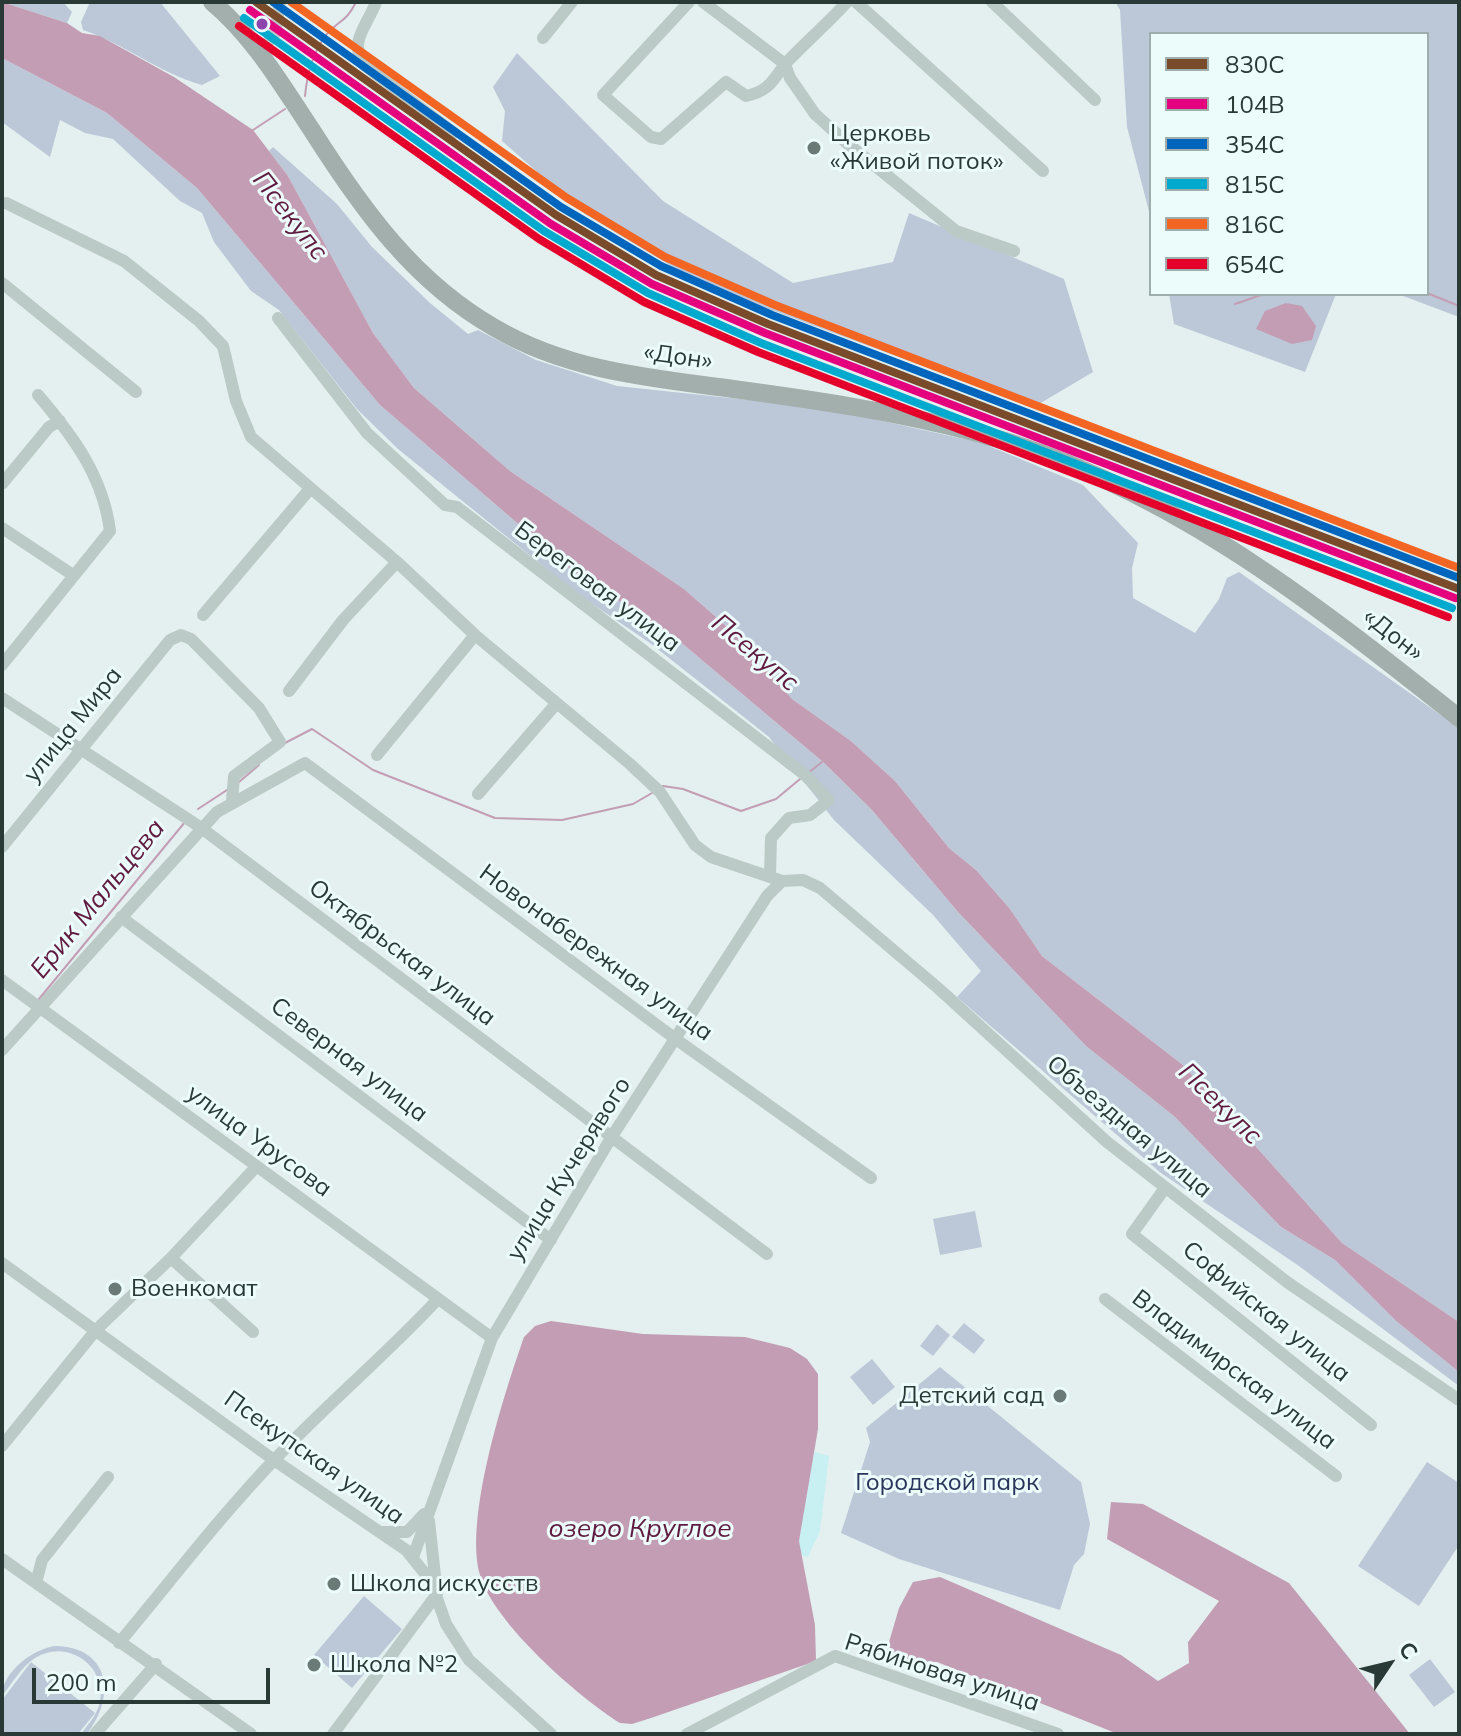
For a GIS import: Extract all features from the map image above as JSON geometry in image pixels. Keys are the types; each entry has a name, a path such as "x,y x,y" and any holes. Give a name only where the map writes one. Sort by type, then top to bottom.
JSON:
{"highway":[{"name":"«Дон»","path":"212,2 259,54 383,233 424,277 497,329 528,345 605,371 847,405 980,433 1070,466 1229,547 1323,610 1459,717"}],"street":[{"path":"259,54 275,33 280,2"},
{"path":"376,2 356,43 358,55 364,65 454,133"},
{"path":"543,38 572,2"},
{"path":"689,2 603,95 651,137 661,139 672,131 726,82 746,96 754,94 781,75 785,64 820,33 847,2"},
{"path":"703,2 785,64 790,78 815,114 956,231 1014,251"},
{"path":"856,2 1043,171"},
{"path":"992,2 1095,100"},
{"name":"Объездная улица","path":"6,203 124,261 199,321 223,346 236,401 251,437 309,490 397,562 475,635 660,792 695,845 711,857 776,879 803,880 820,888 938,988 1107,1142 1287,1282 1459,1400"},
{"path":"2,303 7,287 136,392"},
{"name":"Береговая улица","path":"278,318 367,433 445,505 457,507 649,653 805,775 829,800 810,815 789,818 771,838 776,879"},
{"path":"2,665 110,531 107,504 90,466 38,395"},
{"path":"2,484 49,427 60,421"},
{"path":"203,615 309,490"},
{"path":"2,528 73,575"},
{"path":"289,691 343,620 397,562"},
{"name":"улица Мира","path":"2,847 170,640 181,635 191,639 259,708 280,742 234,776 232,801"},
{"path":"377,755 475,635"},
{"name":"Октябрьская улица","path":"2,698 200,827 767,1254"},
{"path":"478,794 556,704"},
{"name":"Новонабережная улица","path":"232,801 305,763 677,1040 871,1178"},
{"path":"2,1050 200,827 232,801"},
{"name":"улица Кучерявого","path":"413,1557 492,1338 611,1138 677,1040 776,879"},
{"name":"Северная улица","path":"121,917 551,1240"},
{"name":"улица Урусова","path":"2,980 492,1338"},
{"path":"2,1446 96,1330 171,1258 256,1167"},
{"name":"Софийская улица","path":"1165,1188 1132,1234 1371,1425"},
{"path":"171,1258 253,1332"},
{"name":"Псекупская улица","path":"2,1263 413,1557 437,1594 450,1632 469,1660 551,1734"},
{"path":"119,1643 274,1460 337,1395 393,1348 438,1299"},
{"name":"Владимирская улица","path":"1105,1299 1336,1476"},
{"path":"36,1583 42,1560 108,1477"},
{"name":"улица Кучерявого","path":"381,1532 399,1534 410,1530 430,1507"},
{"name":"улица Кучерявого","path":"430,1507 437,1594"},
{"path":"2,1559 119,1643 156,1664 251,1734"},
{"path":"333,1734 437,1594"},
{"name":"Рябиновая улица","path":"687,1734 835,1656 1058,1734"},
{"path":"95,1734 156,1664"}],"green space":[{"path":"2,2 63,2 72,12 67,23"},
{"path":"90,2 160,2 220,76 202,85 186,80 83,30 81,22"},
{"path":"1115,2 1459,2 1459,317 1403,296 1429,296 1429,32 1149,32 1149,211 1127,127 1120,10"},
{"path":"517,53 663,201 793,283 893,262 909,213 1064,279 1093,372 1034,407 701,284 585,214 502,141 505,111 493,87"},
{"path":"2,58 107,113 197,188 380,405 574,572 671,634 823,762 871,809 958,912 1086,1046 1175,1117 1281,1227 1335,1260 1396,1321 1459,1372 1459,1386 1299,1266 1161,1173 957,997 981,971 933,915 834,820 769,737 650,643 579,595 398,449 357,409 279,310 251,291 214,242 202,213 180,201 113,139 85,133 60,120 50,157 2,122"},
{"path":"273,147 337,204 372,247 430,303 468,334 478,330 536,360 617,386 824,408 982,443 1083,485 1138,543 1132,568 1133,598 1195,633 1219,599 1227,578 1239,572 1459,728 1459,1322 1342,1243 1183,1065 1042,956 1010,909 976,870 949,848 895,781 851,741 792,699 732,631 684,589 510,471 414,388 373,333 288,176 269,151"},
{"path":"1169,296 1335,296 1305,372 1174,324"},
{"path":"975,1211 982,1247 940,1255 933,1219"},
{"path":"964,1323 985,1340 974,1354 952,1337"},
{"path":"937,1324 950,1335 933,1356 920,1346"},
{"path":"872,1359 895,1387 873,1405 850,1377"},
{"name":"Городской парк","path":"940,1367 1081,1482 1090,1524 1084,1554 1074,1565 1060,1610 899,1559 841,1533 870,1442 866,1428"},
{"path":"1427,1462 1459,1483 1459,1545 1419,1606 1358,1566"},
{"path":"364,1596 402,1629 352,1688 314,1655"},
{"path":"55,1646 88,1655 103,1676 102,1705 87,1734 81,1734 97,1711 100,1689 91,1667 71,1653 59,1651 35,1658 2,1696 7,1678 20,1663 37,1652"},
{"path":"1430,1659 1455,1692 1434,1707 1409,1675"},
{"path":"31,1662 95,1713 78,1734 2,1734 2,1700"}],"sand":[{"path":"815,1452 829,1456 820,1531 808,1557 800,1555 793,1540"}],"water":[{"name":"Псекупс","path":"2,2 67,23 82,33 100,36 174,77 253,130 288,176 373,333 414,388 510,471 684,589 732,631 792,699 851,741 895,781 949,848 976,870 1010,909 1042,956 1183,1065 1342,1243 1459,1322 1459,1372 1396,1321 1335,1260 1281,1227 1175,1117 1086,1046 958,912 871,809 823,762 671,634 574,572 380,405 197,188 107,113 2,58"},
{"path":"1286,303 1302,306 1316,326 1312,340 1292,344 1256,329 1265,311"},
{"name":"озеро Круглое","path":"551,1321 643,1334 745,1337 790,1348 807,1359 818,1374 818,1429 799,1541 815,1625 816,1661 651,1718 632,1724 620,1723 582,1696 539,1657 501,1614 480,1575 476,1551 482,1490 497,1422 524,1337 535,1326"},
{"path":"1111,1502 1143,1504 1289,1583 1410,1734 1118,1734 937,1662 906,1661 887,1649 899,1608 913,1582 940,1577 1121,1655 1158,1681 1189,1663 1188,1642 1219,1601 1107,1539"}],"waterway":[{"path":"305,96 309,72 318,49 330,30 356,2"},
{"path":"253,130 285,109"},
{"path":"1429,294 1459,306"},
{"path":"1235,304 1258,296"},
{"name":"Ерик Мальцева","path":"285,743 312,729 373,770 495,818 562,820 633,804 652,793"},
{"name":"Ерик Мальцева","path":"808,773 822,762"},
{"name":"Ерик Мальцева","path":"239,782 259,765"},
{"name":"Ерик Мальцева","path":"663,786 683,789 741,811 776,799 800,779"},
{"name":"Ерик Мальцева","path":"198,809 227,790"},
{"name":"Ерик Мальцева","path":"39,999 185,822"}],"transit line":[{"name":"830С","path":"256,2 556,215 656,275 768,324 1459,589"},
{"name":"354С","path":"273,2 561,207 661,266 772,315 1459,578"},
{"name":"816С","path":"291,2 567,198 665,257 775,305 1459,568"},
{"name":"104В","path":"250,10 551,224 652,284 765,333 1455,598"},
{"name":"815С","path":"244,18 544,231 648,293 761,343 1452,608"},
{"name":"654С","path":"239,26 539,239 644,302 758,352 1448,617"}],"place":[{"name":"Церковь «Живой поток»","path":"814,148"},
{"name":"Военкомат","path":"115,1289"},
{"name":"Детский сад","path":"1060,1396"},
{"name":"Школа искусств","path":"334,1584"},
{"name":"Школа №2","path":"314,1665"}]}
